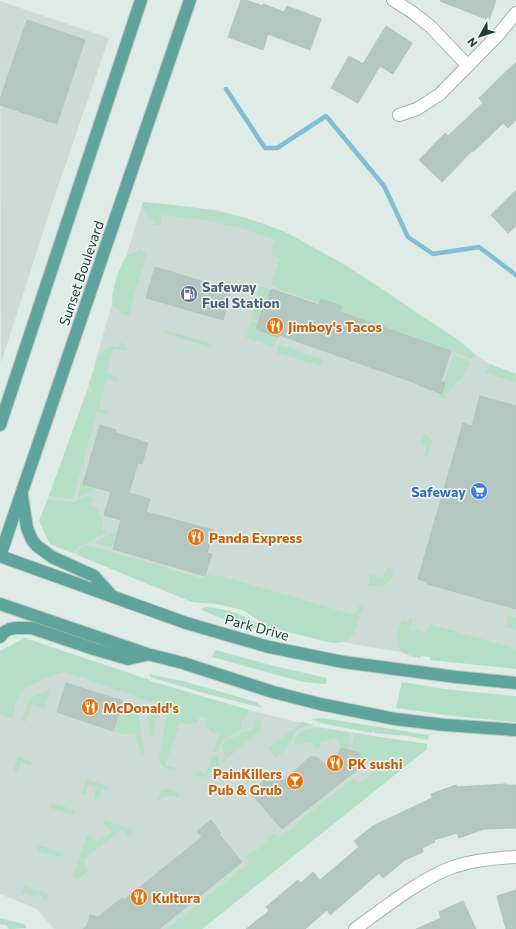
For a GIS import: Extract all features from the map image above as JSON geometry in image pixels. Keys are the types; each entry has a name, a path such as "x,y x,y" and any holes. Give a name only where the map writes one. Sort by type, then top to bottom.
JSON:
{"main road":[{"name":"Sunset Boulevard","path":"0,425 141,0"},
{"name":"Sunset Boulevard","path":"0,556 190,0"},
{"path":"0,396 13,387"},
{"path":"22,494 28,528 32,540 36,546 52,557 94,576 112,596"},
{"name":"Park Drive","path":"0,556 186,623 269,647 342,662 456,677 516,683"},
{"path":"0,604 147,654 183,663 273,692 320,704 395,719 445,725 516,730"},
{"path":"0,637 4,632 10,629 32,628 128,659 147,654"}],"street":[{"path":"393,0 412,12 431,27 468,66"},
{"path":"399,115 417,109 440,94 498,35 516,13"},
{"path":"355,929 427,880 453,867 488,858 516,857"}],"shaded area":[{"path":"0,1 109,38 52,204 1,363"},
{"path":"143,202 216,210 249,219 283,231 344,264 460,341 476,355 490,364 516,374 516,663 411,654 342,642 334,643 269,627 243,610 218,604 192,602 50,544 39,521 87,391 112,304 112,296"},
{"path":"25,638 150,681 249,710 323,728 427,744 427,749 202,929 54,929 37,909 0,894 0,651"}],"green space":[{"path":"143,202 214,211 265,224 297,238 372,282 451,335 476,355 474,359 340,312 342,306 322,299 320,303 276,288 276,286 271,285 280,258 272,255 271,253 275,240 244,229 209,221 162,215 160,225 153,225 155,221 149,218 145,213"},
{"path":"139,248 146,254 129,316 115,308 113,302 114,289 124,260 130,253 138,252"},
{"path":"260,286 271,289 266,306 264,305 258,321 251,319"},
{"path":"251,321 258,323 256,329 278,337 274,347 246,338"},
{"path":"164,330 210,343 211,345 208,346 166,334"},
{"path":"120,342 125,345 127,350 113,349 107,374 119,377 119,380 117,382 106,379 99,409 107,411 108,414 97,412 73,499 49,496 87,391 92,392 93,388 89,386 97,359 103,350 109,347 119,347"},
{"path":"279,344 323,360 321,366 277,353"},
{"path":"454,355 471,362 461,378 451,388 444,399 438,396 442,393 444,382"},
{"path":"490,364 516,374 516,382 485,373"},
{"path":"424,434 430,438 432,442 428,455 426,456 424,455 426,446 421,444"},
{"path":"81,484 95,487 94,490 77,498"},
{"path":"87,496 93,498 91,505 96,507 103,524 101,529 108,532 77,548 74,553 50,544 39,521 48,499 73,502"},
{"path":"112,533 116,534 111,547 93,543"},
{"path":"88,545 204,579 206,574 217,577 218,575 354,615 360,605 363,608 354,633 349,639 334,643 324,641 269,627 243,610 218,604 192,602 76,554 78,550"},
{"path":"387,567 392,569 393,575 386,584 378,586 368,585 370,574 382,578"},
{"path":"204,607 226,610 239,614 259,625 260,630 201,610"},
{"path":"508,615 516,617 516,630 505,627"},
{"path":"409,618 413,619 409,630 415,632 416,630 426,633 430,624 516,649 516,669 430,660 430,657 421,656 420,658 405,654 399,648 397,639 401,624 403,621 408,622"},
{"path":"25,638 27,639 26,641 28,641 28,639 144,679 146,678 150,681 249,710 247,716 241,722 242,728 224,739 218,752 213,752 219,735 210,732 209,728 205,727 207,719 199,717 197,724 192,722 190,725 180,722 165,765 176,768 174,771 168,770 164,767 159,757 167,713 163,706 66,672 56,674 42,680 24,690 19,695 13,717 10,718 0,714 0,651"},
{"path":"215,650 274,666 327,678 326,684 304,682 212,657"},
{"path":"149,674 187,682 256,702 263,708 150,677"},
{"path":"402,682 452,690 516,696 516,722 453,716 396,708"},
{"path":"51,688 44,708 32,704 26,721 23,722 22,719 30,698"},
{"path":"123,701 136,706 138,710 141,735 145,751 143,756 141,754 135,732 126,735 113,731"},
{"path":"150,710 157,717 153,736 150,736 148,713"},
{"path":"322,718 429,735 428,740 408,736 374,733 374,731 372,733 320,723 312,719"},
{"path":"256,719 261,721 262,727 260,730 223,762 224,752 222,747 224,743 243,732 252,730 255,726 253,720"},
{"path":"303,722 313,725 297,731 285,750 275,758 268,748"},
{"path":"313,728 323,728 351,733 348,750 340,748 338,737 320,742 321,746 318,749 314,748 313,743 295,744 295,739 300,732"},
{"path":"355,734 427,744 427,749 202,929 167,929 249,863 245,856 251,852 254,852 268,841 267,839 274,833 280,837 297,826 297,823 353,778 359,784 376,770 369,760 366,763 357,752 351,750"},
{"path":"217,755 219,765 204,777 196,776 195,772 197,771 206,774 212,756"},
{"path":"18,756 31,762 31,766 21,762 18,771 15,771 14,769"},
{"path":"86,779 108,787 107,791 102,789 99,798 96,799 94,797 97,787 89,784 86,794 82,794"},
{"path":"165,788 179,793 180,796 177,799 174,796 164,797 157,801 162,790 165,790"},
{"path":"54,803 74,810 75,814 72,815 51,808 51,804"},
{"path":"104,820 132,829 134,833 128,837 122,829 83,860 89,870 78,879 75,879 73,876 87,836 91,836 96,843 111,832 103,822"},
{"path":"39,845 61,852 61,856 57,857 38,851 36,847"},
{"path":"24,886 46,893 48,895 46,901 42,896 38,895 35,897 21,893"},
{"path":"0,918 26,925 26,928 9,929 6,925 0,924"}],"building":[{"path":"241,0 263,6 263,4 284,12 287,6 321,19 310,50 268,34 263,50 228,37"},
{"path":"496,0 489,20 440,1"},
{"path":"27,20 85,40 57,124 0,105 0,99"},
{"path":"386,26 412,43 393,74 380,66 358,103 331,88 349,56 363,64"},
{"path":"516,62 516,120 508,128 503,123 473,152 472,151 442,182 419,160 445,133 448,136 483,103 479,98"},
{"path":"516,190 516,226 508,233 491,215"},
{"name":"Safeway Fuel Station","path":"155,267 231,290 223,320 146,298"},
{"path":"271,289 319,305 321,299 342,306 340,312 451,351 441,381 445,383 442,394 418,384 279,335 278,337 256,329 264,305 266,306"},
{"name":"Safeway","path":"480,396 516,406 516,609 427,584 428,582 418,579 463,423 472,426"},
{"path":"100,425 116,430 116,433 148,443 142,464 138,463 129,493 150,499 146,512 214,530 207,553 212,554 205,576 113,549 121,520 104,515 111,492 83,484"},
{"name":"McDonald's","path":"66,683 123,701 113,731 57,712"},
{"path":"341,748 357,752 366,763 282,829 250,792 276,772 283,781 311,756 318,758 327,766 337,756"},
{"path":"506,784 516,785 516,828 484,829 459,838 457,833 434,840 435,842 422,848 423,852 405,860 383,878 379,873 330,915 327,910 305,929 246,929 269,911 266,907 298,880 301,883 313,872 320,880 359,847 354,841 373,826 432,798 431,794 456,785 457,787"},
{"path":"211,820 221,833 219,834 242,862 159,929 83,929 87,926 90,915 98,917 122,898 124,900 202,837 197,831"},
{"path":"516,890 516,929 506,929 497,896"},
{"path":"463,901 476,929 416,929 441,918 439,912"}],"waterway":[{"path":"226,89 265,148 277,148 326,116 384,186 408,237 433,254 479,247 516,275"}],"place":[{"name":"Safeway Fuel Station","path":"189,294"},
{"name":"Jimboy's Tacos","path":"275,326"},
{"name":"Safeway","path":"479,491"},
{"name":"Panda Express","path":"196,537"},
{"name":"McDonald's","path":"90,707"},
{"name":"PK sushi","path":"335,763"},
{"name":"PainKillers Pub & Grub","path":"295,781"},
{"name":"Kultura","path":"139,897"}]}
